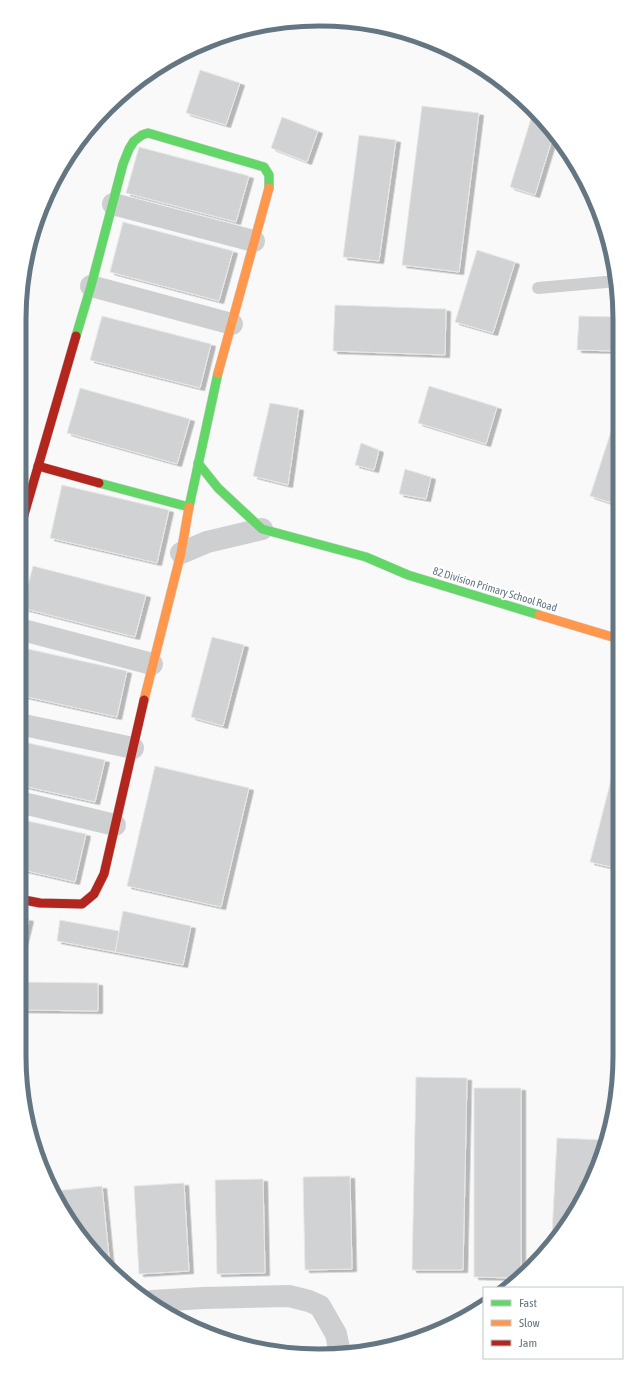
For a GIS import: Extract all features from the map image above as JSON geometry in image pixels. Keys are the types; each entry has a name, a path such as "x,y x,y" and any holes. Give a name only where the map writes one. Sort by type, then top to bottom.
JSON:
{"street":[{"path":"26,508 53,412 92,286 123,164 130,146 140,135 148,133 264,166 269,175 269,186 219,367 189,506 181,553 152,664 104,874 94,894 82,904 40,904 26,901"},
{"path":"113,204 254,241"},
{"path":"92,286 232,324"},
{"path":"198,463 218,488 262,528"},
{"path":"38,466 189,506"},
{"path":"181,553 207,542 262,528"},
{"name":"82 Division Primary School Road","path":"262,528 366,557 408,575 613,637"},
{"path":"26,631 152,664"},
{"path":"26,725 133,748"},
{"path":"26,804 115,825"},
{"path":"157,1301 289,1296 309,1301 320,1306 336,1334 339,1348"}],"lane":[{"path":"538,288 610,282"}],"building":[{"path":"200,70 240,83 226,125 186,113"},
{"path":"422,106 479,113 459,272 402,265"},
{"path":"282,117 318,131 307,162 271,148"},
{"path":"532,117 552,141 535,195 510,187"},
{"path":"359,135 396,140 379,261 343,257"},
{"path":"139,147 249,176 236,222 126,193"},
{"path":"123,222 233,251 219,301 110,272"},
{"path":"477,250 515,262 493,333 455,322"},
{"path":"335,305 446,309 445,355 333,351"},
{"path":"102,316 211,344 200,388 90,360"},
{"path":"579,316 613,317 613,351 577,350"},
{"path":"429,386 497,407 486,444 418,423"},
{"path":"80,388 190,419 177,464 67,433"},
{"path":"270,403 299,408 288,485 253,476"},
{"path":"613,425 612,503 590,496"},
{"path":"361,443 379,450 374,470 355,465"},
{"path":"405,469 431,477 426,499 399,494"},
{"path":"62,485 169,510 157,563 50,538"},
{"path":"33,566 146,595 135,637 26,609 26,593"},
{"path":"212,637 244,645 223,726 191,717"},
{"path":"26,649 127,671 117,717 26,697"},
{"path":"26,743 105,760 95,802 26,787"},
{"path":"155,766 249,788 221,907 127,886"},
{"path":"611,780 613,780 613,868 590,862"},
{"path":"26,821 86,834 75,882 26,871"},
{"path":"123,911 191,926 183,965 115,952"},
{"path":"26,918 29,919 26,931"},
{"path":"60,920 119,931 115,952 57,941"},
{"path":"26,982 98,983 98,1011 26,1010"},
{"path":"416,1077 467,1078 463,1270 412,1270"},
{"path":"474,1088 521,1088 521,1269 511,1278 474,1277"},
{"path":"557,1138 600,1140 591,1168 583,1185 564,1219 552,1234"},
{"path":"350,1176 352,1269 305,1270 303,1177"},
{"path":"263,1179 265,1273 217,1274 215,1180"},
{"path":"184,1183 189,1271 139,1274 134,1186"},
{"path":"102,1186 109,1260 75,1219 59,1190"}],"traffic: fast":[{"path":"76,336 91,286 123,164 134,141 142,135 148,133 264,167 269,175 269,188"},
{"path":"99,483 189,507 218,373"},
{"path":"198,463 218,488 262,529 366,557 408,575 539,615"}],"traffic: slow":[{"path":"218,373 269,188"},
{"path":"144,700 181,553 189,507"},
{"path":"539,615 613,637"}],"traffic: jam":[{"path":"26,508 76,336"},
{"path":"38,466 99,483"},
{"path":"26,900 40,903 82,904 94,894 104,874 144,700"}]}
